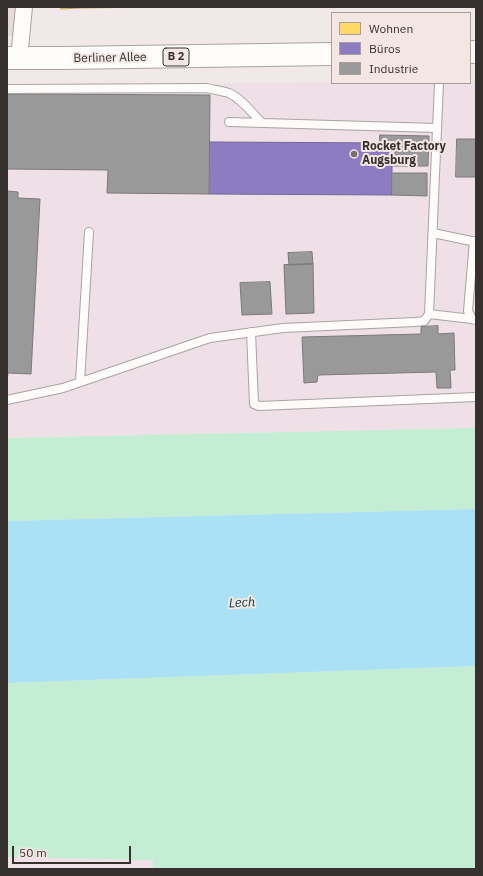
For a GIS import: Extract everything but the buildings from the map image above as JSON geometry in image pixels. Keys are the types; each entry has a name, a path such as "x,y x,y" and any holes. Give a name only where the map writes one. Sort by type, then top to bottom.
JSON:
{"main road":[{"name":"Berliner Allee","path":"13,58 331,54"}],"street":[{"path":"13,58 24,7"}],"lane":[{"path":"7,400 63,388 210,338 283,328 424,321 429,314 439,84"},
{"path":"7,89 208,88 230,94 242,102 262,123"},
{"path":"229,122 438,128"},
{"path":"80,382 89,232"},
{"path":"433,233 475,242 468,311 474,320"},
{"path":"429,314 474,320"},
{"path":"251,332 254,404 259,406 476,397"}],"shaded area":[{"path":"7,7 24,7 21,37 7,36"},
{"path":"471,81 476,81 476,428 7,438 7,85 331,82 331,84 471,84"},
{"path":"7,857 153,860 153,869 7,869"}],"green space":[{"path":"476,428 476,509 7,521 7,438"},
{"path":"476,666 476,869 153,869 153,860 7,857 7,683"}],"water":[{"name":"Lech","path":"476,509 476,666 7,683 7,521"}],"place":[{"name":"Rocket Factory Augsburg","path":"354,154"}]}
